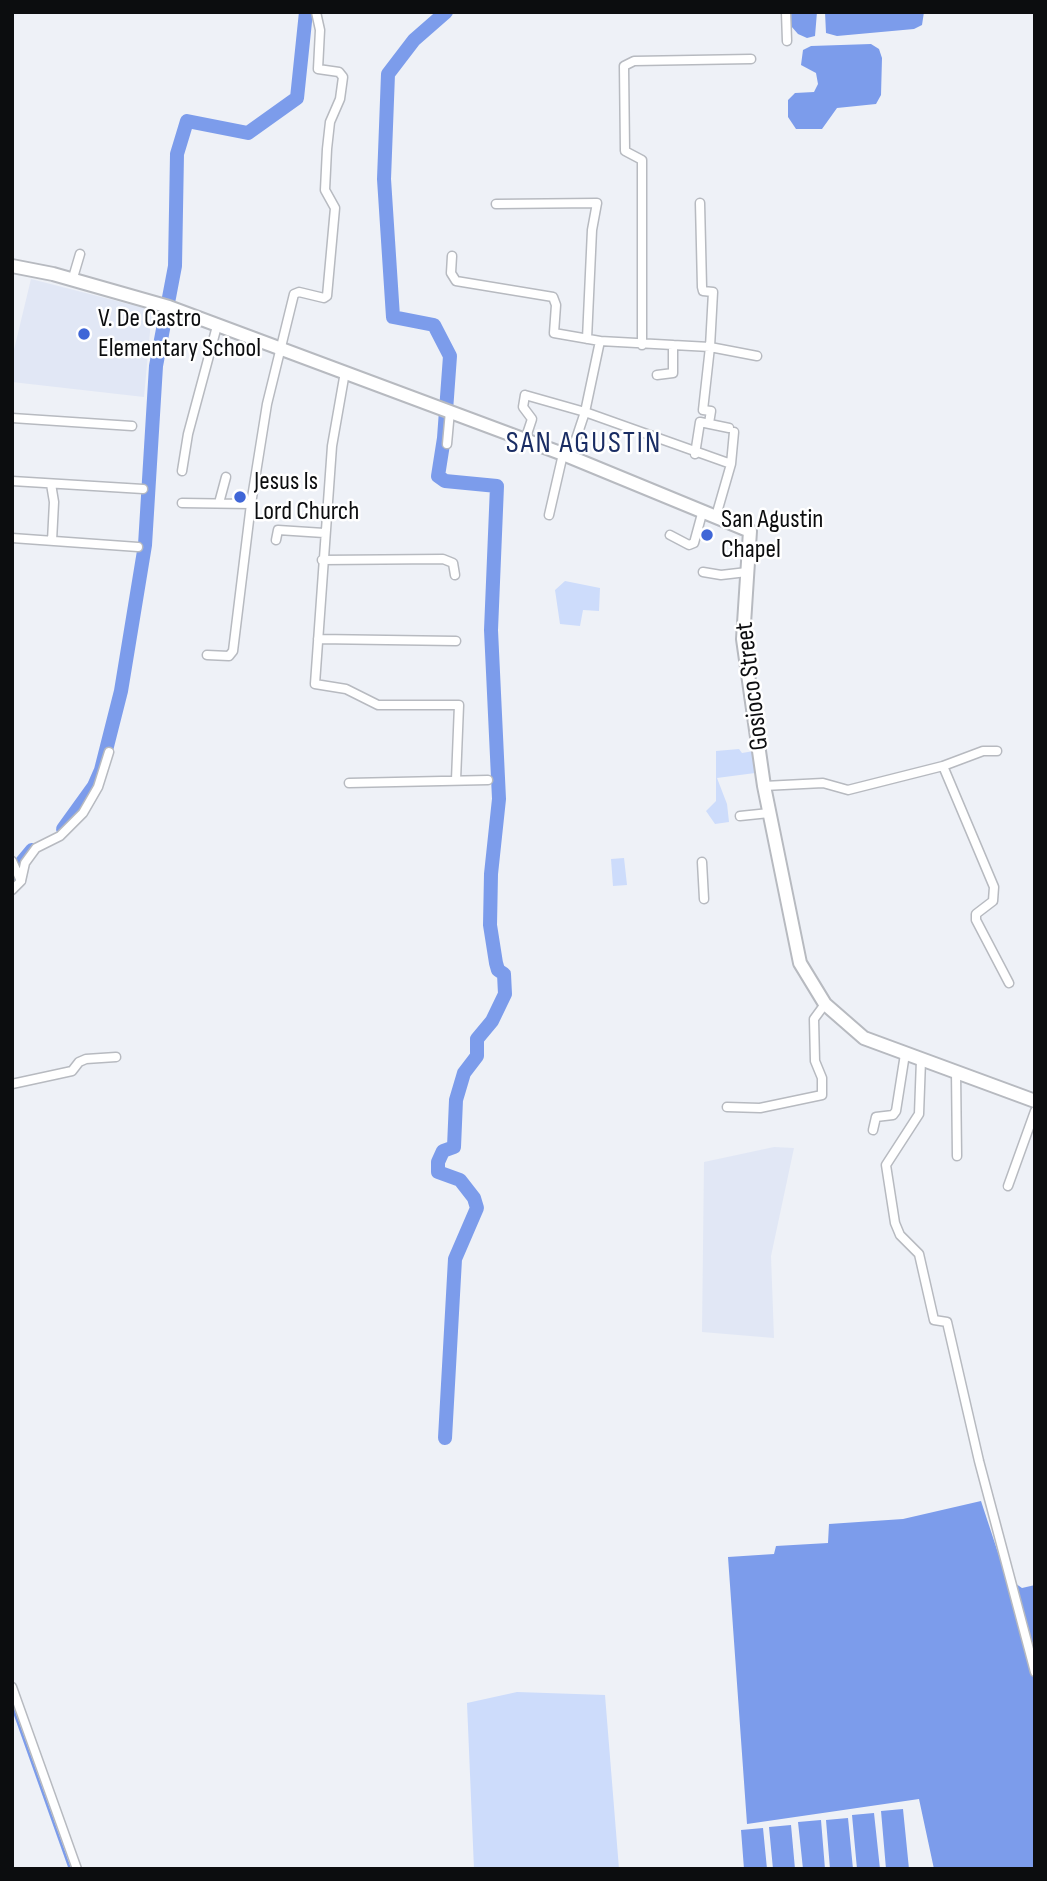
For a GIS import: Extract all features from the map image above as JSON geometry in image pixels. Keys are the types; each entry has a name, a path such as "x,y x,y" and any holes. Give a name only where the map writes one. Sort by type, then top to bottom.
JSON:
{"street":[{"path":"206,655 229,656 233,651 251,504 279,347 294,294 299,292 324,298 327,296 334,243 335,208 326,190 325,169 330,122 340,99 343,77 339,72 318,69 320,30 316,12"},
{"path":"786,12 787,41"},
{"path":"642,345 642,160 625,151 624,66 634,61 751,58"},
{"path":"496,204 597,203 592,230 587,339"},
{"path":"701,203 702,287 713,294 703,410 711,411 709,423"},
{"path":"72,281 80,254"},
{"path":"452,256 451,273 456,281 550,295 555,299 554,333 642,345 710,347 757,356"},
{"name":"Gosioco Street","path":"12,266 169,307 567,456 750,531 751,555 747,572 743,639 769,813 796,951 807,978 825,1004 856,1034 1035,1101"},
{"path":"182,471 188,434 217,326"},
{"path":"549,515 567,456 585,412 600,341"},
{"path":"657,375 673,373 673,345"},
{"path":"345,372 335,424 324,533 315,684 346,689 379,705 459,705 456,780"},
{"path":"525,440 532,419 523,407 525,395 585,412 695,454 731,464"},
{"path":"447,410 447,444"},
{"path":"12,418 132,426"},
{"path":"695,454 700,422 732,430 731,464 716,516"},
{"path":"219,503 226,477"},
{"path":"12,481 143,489"},
{"path":"51,484 54,502 52,541"},
{"path":"181,503 251,504"},
{"path":"670,535 689,545 694,543 703,510"},
{"path":"276,540 278,530 324,533"},
{"path":"12,538 138,547"},
{"path":"322,560 443,559 453,563 455,575"},
{"path":"703,572 721,575 747,572"},
{"path":"318,639 456,640"},
{"path":"764,786 823,783 848,790 943,766 983,751 997,751"},
{"path":"12,890 21,881 25,863 36,848 60,836 83,813 98,787 109,752"},
{"path":"943,766 993,887 993,901 976,914 976,920 1009,983"},
{"path":"349,783 488,780"},
{"path":"740,816 769,813"},
{"path":"702,862 704,899"},
{"path":"15,866 21,881"},
{"path":"727,1107 760,1108 822,1095 822,1078 814,1060 814,1019 825,1004"},
{"path":"873,1130 876,1118 892,1115 897,1111 905,1054"},
{"path":"12,1084 72,1072 79,1062 86,1059 116,1057"},
{"path":"921,1060 919,1114 886,1165 895,1223 900,1236 919,1254 934,1320 947,1322 985,1485 1035,1672"},
{"path":"956,1071 957,1156"},
{"path":"1008,1186 1035,1111"},
{"path":"12,1687 77,1869"}],"shaded area":[{"name":"V. De Castro Elementary School","path":"31,279 152,310 144,397 12,382 12,358"},
{"path":"565,581 600,588 599,611 583,610 580,626 560,624 555,590"},
{"path":"739,749 742,753 754,751 755,773 717,778 727,804 729,822 715,824 706,811 716,801 716,751"},
{"path":"624,858 627,885 613,886 611,859"},
{"path":"774,1147 794,1148 771,1256 774,1338 702,1332 704,1162"},
{"path":"517,1692 605,1695 619,1869 474,1869 467,1703"}],"water":[{"path":"789,12 817,12 815,36 807,38 798,34 791,26"},
{"path":"825,12 924,12 922,25 914,29 837,36 826,33"},
{"path":"871,44 879,49 882,58 881,95 876,104 837,108 822,129 796,129 788,117 788,100 795,93 814,92 818,84 816,73 801,65 803,50 811,46"},
{"path":"981,1501 1006,1577 1022,1588 1035,1585 1035,1869 934,1869 919,1799 747,1824 728,1557 774,1554 776,1546 828,1543 829,1524 903,1519"},
{"path":"903,1809 909,1869 886,1869 881,1811"},
{"path":"874,1813 880,1869 857,1869 852,1815"},
{"path":"848,1818 853,1869 830,1869 826,1820"},
{"path":"821,1820 825,1869 803,1869 798,1822"},
{"path":"791,1825 795,1869 773,1869 769,1827"},
{"path":"763,1828 767,1869 744,1869 741,1830"}],"waterway":[{"path":"63,829 94,786 101,770 121,691 145,545 156,366 175,266 177,154 187,121 248,133 297,98 306,12"},
{"path":"445,1438 455,1259 477,1208 474,1198 460,1180 438,1172 438,1162 443,1151 454,1147 456,1100 464,1073 477,1056 477,1039 492,1021 505,994 504,974 498,970 490,925 491,874 499,799 491,630 497,486 445,481 438,476 444,438 450,356 434,325 393,317 384,179 388,74 414,40 446,12"},
{"path":"12,874 32,850"},
{"path":"12,1706 70,1869"}],"place":[{"name":"V. De Castro Elementary School","path":"84,334"},
{"name":"Jesus Is Lord Church","path":"240,497"},
{"name":"San Agustin Chapel","path":"707,535"}],"district":[{"name":"SAN AGUSTIN","path":"584,444"}]}
